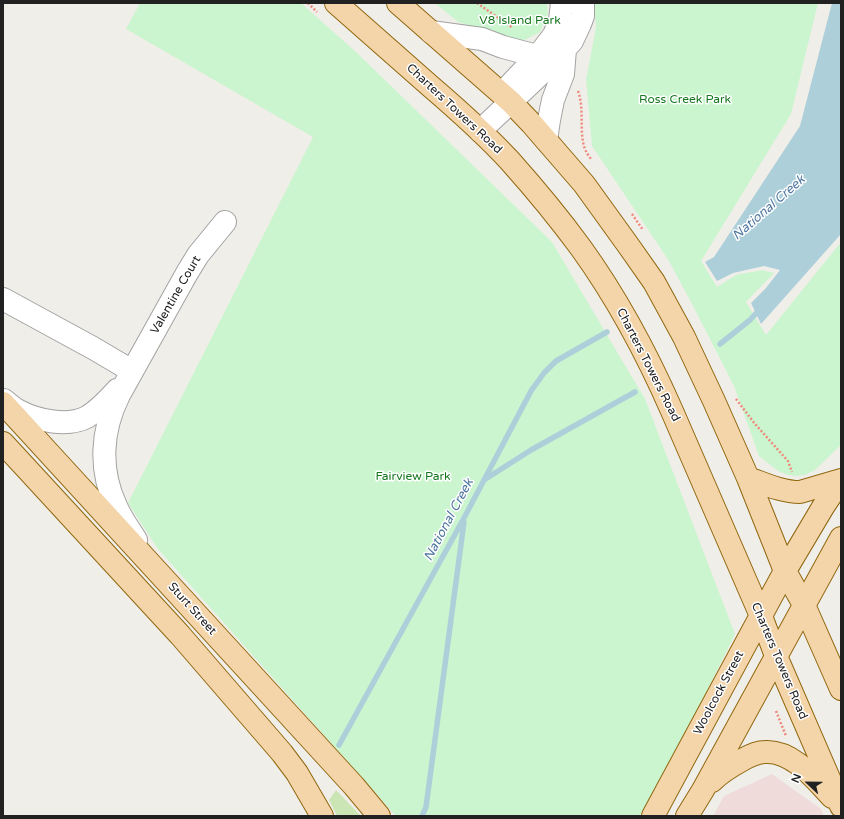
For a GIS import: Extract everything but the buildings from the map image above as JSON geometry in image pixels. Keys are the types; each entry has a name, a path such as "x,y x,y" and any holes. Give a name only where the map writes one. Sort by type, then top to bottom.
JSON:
{"main road":[{"path":"398,3 506,98 532,124 584,184 654,282 684,337 714,401 748,478 785,571 804,605 841,689"},
{"name":"Charters Towers Road","path":"328,8 475,127 509,160 580,247 603,281 660,384 841,805"},
{"name":"Sturt Street","path":"3,403 354,786 379,816"},
{"path":"3,443 180,635 282,753 297,773 322,816"},
{"path":"748,478 781,490 793,492 800,492 841,480"},
{"name":"Woolcock Street","path":"653,816 785,571 841,480"},
{"path":"687,816 703,790 841,538"},
{"path":"703,790 715,778 732,765 748,756 764,752 772,752 780,753 804,768 841,805"}],"street":[{"path":"475,127 506,98 554,35 560,20 562,3"},
{"path":"506,98 526,88 566,49 572,41 583,16 583,3"},
{"path":"431,32 482,39 503,47 537,56"},
{"path":"546,140 552,105 563,74 566,49"},
{"name":"Valentine Court","path":"151,564 115,505 107,479 105,469 105,444 109,421 115,403 187,273 198,255 225,222"},
{"path":"3,299 132,371"},
{"name":"Valentine Court","path":"3,400 20,412 43,419 54,422 76,421 87,417 104,405 132,371"}],"path":[{"path":"308,3 328,8"},
{"path":"775,708 788,740"}],"shaded area":[{"path":"772,774 821,809 824,816 713,816 724,796"}],"green space":[{"name":"Fairview Park","path":"140,3 301,3 356,52 552,242 645,399 735,634 658,790 639,816 396,816 158,549 128,503 313,137 126,29"},
{"name":"V8 Island Park","path":"435,3 547,3 548,13 540,32 527,39 519,41 458,22"},
{"name":"Ross Creek Park","path":"594,3 818,3 791,114 701,261 717,287 736,275 762,270 774,273 746,302 766,335 841,242 841,445 815,470 805,475 788,475 778,471 759,456 734,386 669,261 592,146 586,80 596,27"},
{"path":"336,790 361,816 337,816 329,800"}],"water":[{"path":"832,3 841,3 841,234 761,324 751,303 766,288 780,270 764,266 733,273 717,281 705,262 714,257 800,126"}],"waterway":[{"path":"720,344 750,320 760,309"},
{"name":"National Creek","path":"339,745 464,518 531,391 544,373 556,361 607,332"},
{"path":"484,480 531,450 635,392"},
{"path":"422,816 426,807 464,522"}]}
